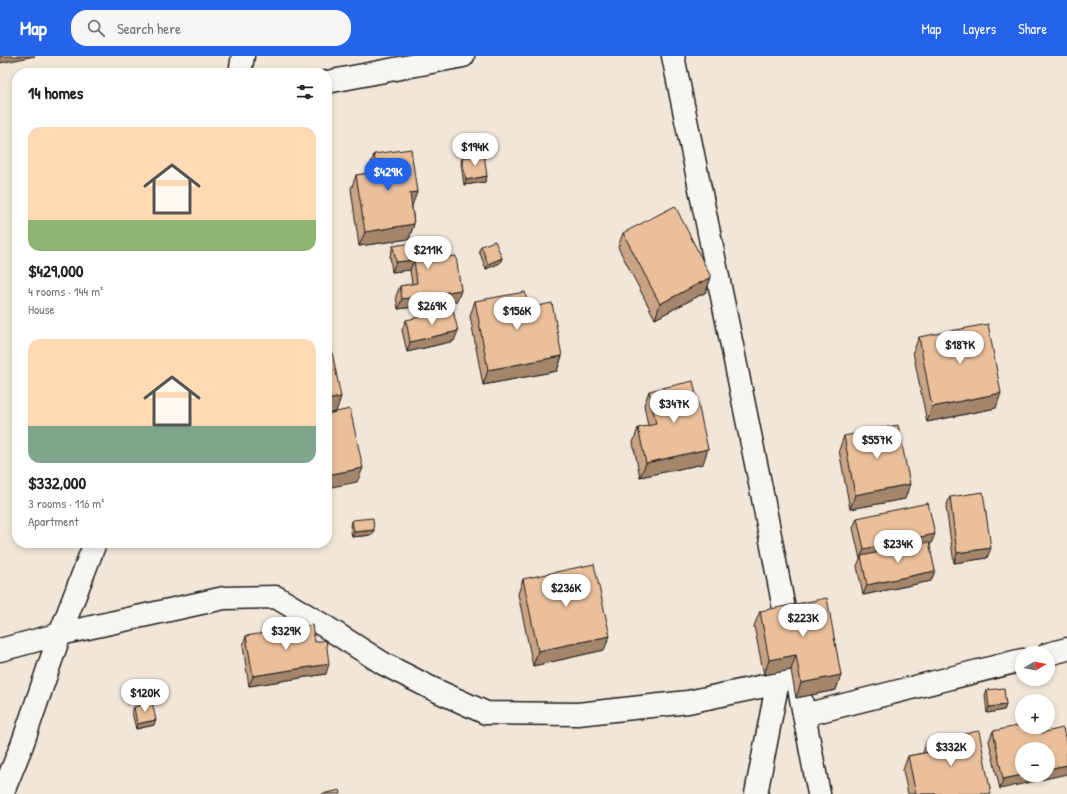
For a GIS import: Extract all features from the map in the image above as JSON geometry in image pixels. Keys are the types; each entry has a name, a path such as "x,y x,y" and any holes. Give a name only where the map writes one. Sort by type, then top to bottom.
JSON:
{"street":[{"path":"241,68 243,56"},
{"path":"332,81 463,56"},
{"path":"673,56 761,488 819,794"},
{"path":"2,794 22,745 60,634 93,548"},
{"path":"0,650 60,634 224,598 276,597 384,664 431,688 486,713 578,714 688,702 778,683"},
{"path":"756,794 788,630"},
{"path":"1055,652 1067,649"},
{"path":"804,715 1015,662"}],"building":[{"path":"411,149 417,192 410,193 414,224 365,232 356,175 377,172 374,154"},
{"path":"484,155 487,176 466,180 462,158"},
{"path":"675,206 711,277 660,304 623,233"},
{"path":"437,239 440,258 456,256 461,290 402,299 400,286 417,283 414,260 396,262 393,246"},
{"path":"495,241 502,258 488,264 481,246"},
{"path":"525,292 528,308 552,303 562,356 488,370 475,301"},
{"path":"453,310 458,331 410,342 406,320"},
{"path":"988,324 1001,393 932,407 919,337"},
{"path":"332,352 341,397 332,399"},
{"path":"693,381 708,449 646,463 638,428 656,424 649,391"},
{"path":"350,409 363,468 332,474 332,413"},
{"path":"898,425 910,484 855,495 844,436"},
{"path":"983,492 991,548 957,553 950,497"},
{"path":"928,503 935,534 864,549 857,518"},
{"path":"373,518 374,530 354,532 352,520"},
{"path":"929,542 935,571 867,585 861,556"},
{"path":"594,564 610,636 538,651 523,579"},
{"path":"827,598 841,675 801,683 796,655 769,660 760,611"},
{"path":"312,625 315,642 326,640 329,664 253,676 246,636"},
{"path":"1004,688 1006,705 989,707 987,690"},
{"path":"152,702 156,720 137,724 134,707"},
{"path":"1015,726 1015,734 1055,734 1055,730 1063,728 1067,747 1067,765 1055,768 1055,742 1015,742 1015,776 1003,779 993,731"},
{"path":"979,731 991,794 916,794 908,756 929,752 927,741"},
{"path":"340,790 341,794 322,794"}]}
